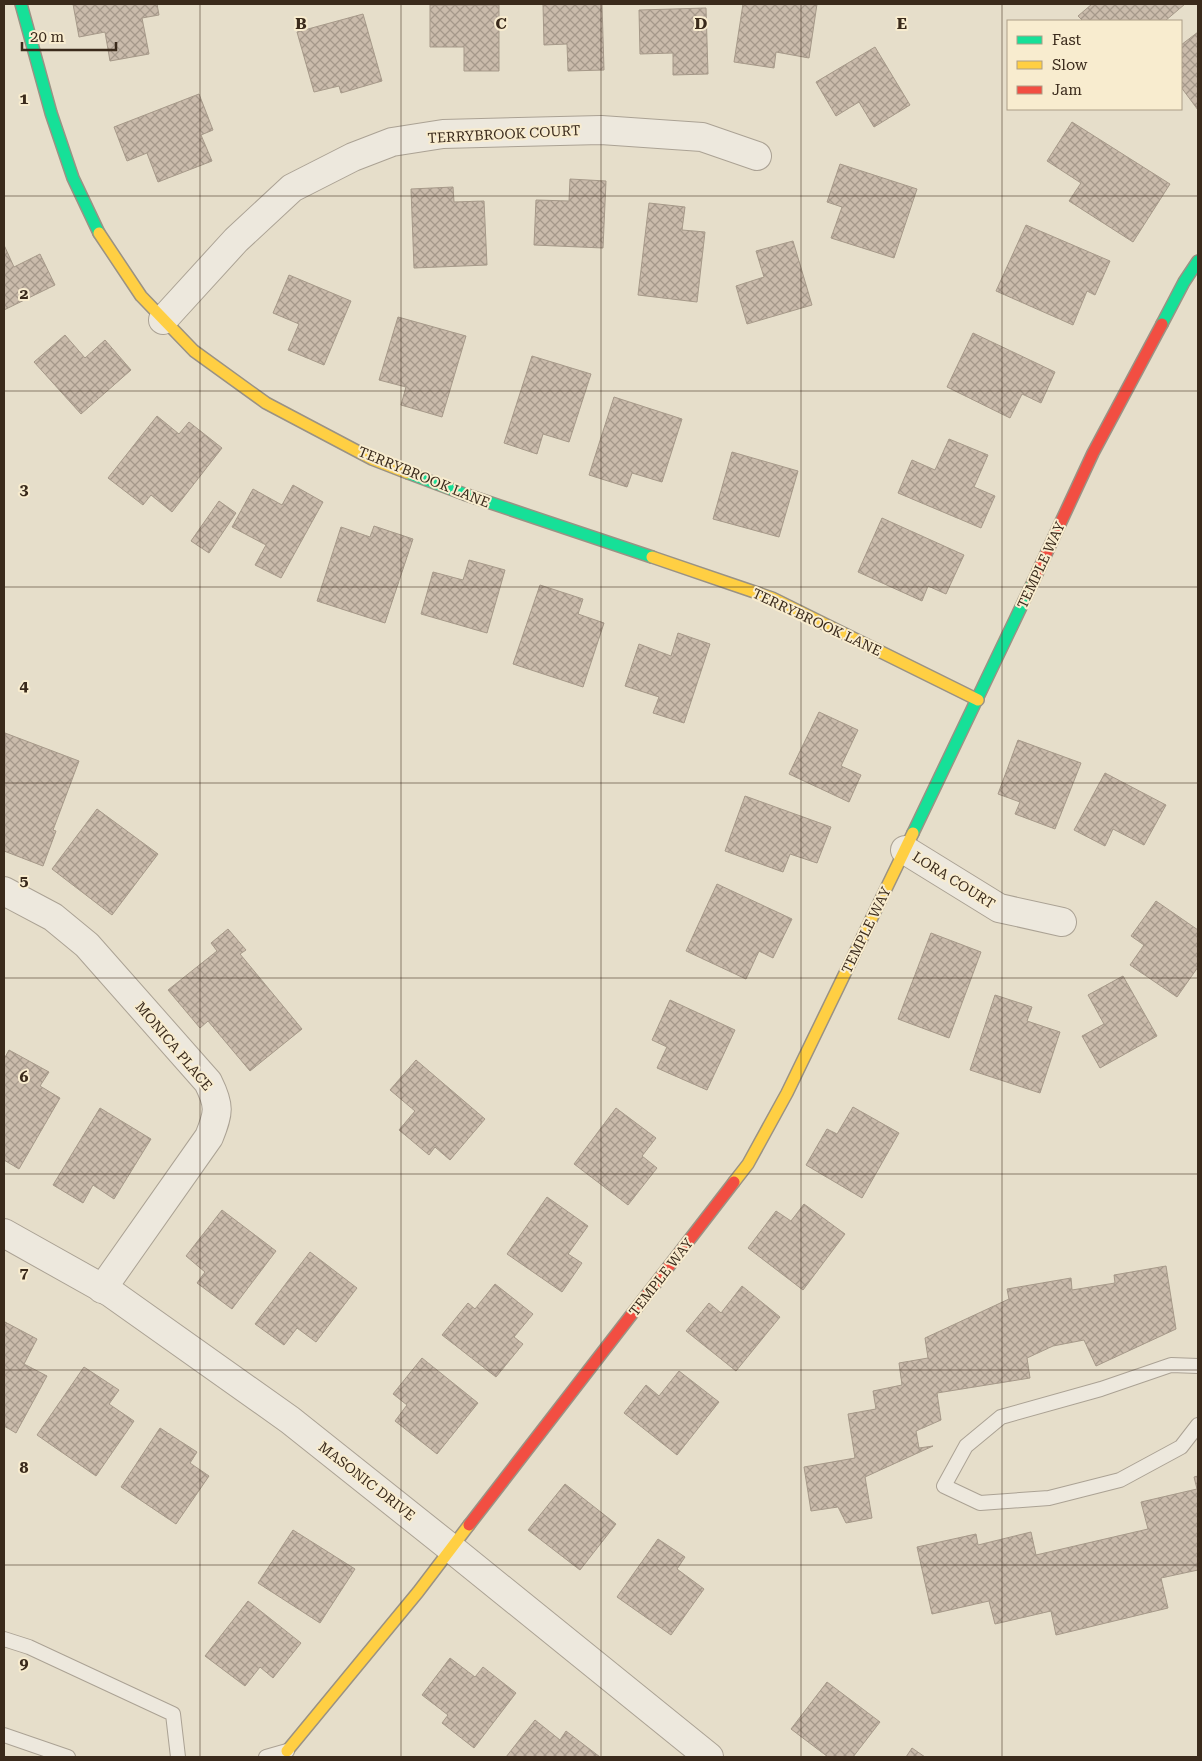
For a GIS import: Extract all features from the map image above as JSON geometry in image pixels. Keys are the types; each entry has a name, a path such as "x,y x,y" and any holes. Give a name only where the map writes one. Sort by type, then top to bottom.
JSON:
{"street":[{"name":"TERRYBROOK LANE","path":"21,4 51,113 73,178 101,238 141,296 194,352 266,403 372,459 464,494 772,598 978,700"},
{"name":"TERRYBROOK COURT","path":"163,320 236,240 292,188 353,157 392,142 442,134 601,130 702,137 757,156"},
{"name":"TEMPLE WAY","path":"284,1754 452,1549 748,1164 787,1093 978,700 1093,453 1184,282 1198,261"},
{"name":"LORA COURT","path":"905,850 999,908 1062,922"},
{"name":"MONICA PLACE","path":"4,891 54,917 87,945 208,1082 217,1099 217,1117 208,1137 102,1288"},
{"name":"MASONIC DRIVE","path":"4,1233 102,1288 290,1420 709,1757"}],"lane":[{"path":"1198,1366 1171,1365 1101,1389 1001,1417 966,1446 944,1486 980,1503 1048,1498 1120,1480 1181,1447 1198,1425"},
{"path":"4,1639 29,1647 173,1714 178,1757"},
{"path":"4,1735 68,1757"},
{"path":"266,1757 284,1754"}],"building":[{"path":"73,4 157,4 159,15 142,18 149,54 110,61 105,32 79,37"},
{"path":"543,4 602,4 604,70 568,71 567,44 544,45"},
{"path":"743,4 817,4 809,58 776,52 774,68 734,62"},
{"path":"1092,4 1185,4 1166,20 1082,20 1078,16"},
{"path":"430,5 499,5 499,71 464,71 464,47 430,47"},
{"path":"706,8 708,74 673,75 673,53 640,54 639,10"},
{"path":"363,14 382,81 341,93 339,86 314,92 297,32"},
{"path":"1198,32 1198,110 1182,88 1182,44"},
{"path":"875,47 910,105 874,127 859,102 836,116 816,82"},
{"path":"199,94 213,130 201,135 212,161 158,182 147,153 127,161 114,127"},
{"path":"1072,122 1170,184 1133,242 1069,201 1081,183 1047,161"},
{"path":"840,164 917,189 894,258 831,238 842,207 827,202"},
{"path":"570,179 606,181 603,248 534,245 536,200 569,201"},
{"path":"453,187 454,202 484,201 487,265 414,268 411,189"},
{"path":"649,203 685,207 682,230 705,232 697,302 638,295"},
{"path":"1026,225 1110,261 1095,295 1087,291 1073,325 996,291"},
{"path":"793,241 812,305 747,324 736,286 764,277 756,251"},
{"path":"4,245 14,267 40,254 55,285 4,310"},
{"path":"289,275 351,301 324,365 288,350 299,324 273,313"},
{"path":"398,317 466,336 442,417 401,405 406,387 379,380"},
{"path":"973,333 1055,372 1041,403 1022,394 1010,418 947,387"},
{"path":"65,335 85,358 105,340 131,370 81,414 34,362"},
{"path":"532,356 591,374 569,442 543,434 537,454 504,443"},
{"path":"614,397 682,419 662,482 632,473 627,487 589,475"},
{"path":"157,416 179,434 189,422 222,448 172,512 151,495 143,505 108,478"},
{"path":"949,439 988,455 974,487 995,496 981,528 898,493 912,460 935,470"},
{"path":"732,452 798,471 779,537 713,519"},
{"path":"293,485 323,502 281,578 255,565 266,545 232,527 253,489 282,505"},
{"path":"219,501 236,513 209,553 191,541"},
{"path":"882,518 964,555 946,594 928,586 922,601 858,572"},
{"path":"374,526 413,539 385,623 317,601 341,527 370,537"},
{"path":"469,560 505,570 487,633 421,614 433,572 463,580"},
{"path":"540,585 583,599 578,614 604,623 583,687 513,664"},
{"path":"678,633 710,644 684,723 653,713 659,697 625,686 639,644 671,656"},
{"path":"819,712 858,730 841,766 861,775 849,802 789,774"},
{"path":"5,733 79,761 53,830 56,831 43,866 4,851"},
{"path":"1018,740 1081,763 1055,829 1015,814 1020,802 998,794"},
{"path":"1105,773 1166,805 1144,845 1113,829 1105,846 1074,830"},
{"path":"745,796 831,827 817,863 790,854 783,872 725,851"},
{"path":"97,809 158,854 112,915 52,869"},
{"path":"717,884 792,919 773,958 759,951 746,979 686,951"},
{"path":"1156,901 1198,930 1198,967 1177,997 1130,965 1144,945 1131,936"},
{"path":"228,929 246,950 240,954 302,1029 250,1071 208,1021 200,1028 168,990 217,951 211,943"},
{"path":"931,933 981,952 949,1038 898,1019"},
{"path":"1123,976 1157,1036 1100,1068 1082,1036 1104,1024 1088,995"},
{"path":"995,995 1032,1007 1027,1021 1060,1032 1040,1093 970,1070"},
{"path":"670,1000 735,1030 707,1090 657,1068 667,1047 652,1040"},
{"path":"9,1050 49,1072 40,1086 60,1098 19,1169 4,1160 4,1059"},
{"path":"416,1060 485,1119 450,1160 435,1147 429,1155 399,1130 415,1111 390,1090"},
{"path":"853,1107 899,1133 862,1198 806,1165 827,1129 837,1134"},
{"path":"100,1108 151,1139 114,1199 93,1185 83,1203 53,1185"},
{"path":"616,1108 656,1138 642,1156 657,1168 628,1205 574,1164"},
{"path":"547,1197 588,1226 568,1254 582,1263 562,1292 507,1254"},
{"path":"804,1204 845,1234 803,1290 748,1248 776,1211 791,1221"},
{"path":"222,1210 276,1251 232,1309 197,1283 205,1272 186,1256"},
{"path":"310,1252 357,1288 316,1342 297,1328 284,1345 255,1324"},
{"path":"1166,1266 1176,1329 1096,1366 1084,1340 1053,1346 1027,1358 1030,1378 937,1393 941,1420 916,1431 919,1448 933,1446 865,1477 872,1518 846,1523 838,1507 811,1511 804,1467 855,1458 848,1414 876,1409 873,1391 902,1385 899,1363 928,1358 925,1338 1009,1299 1007,1289 1071,1278 1072,1290 1115,1283 1114,1275"},
{"path":"495,1284 533,1314 514,1337 523,1344 496,1377 442,1335 468,1303 475,1309"},
{"path":"742,1286 780,1317 736,1371 686,1331 709,1303 721,1313"},
{"path":"5,1322 37,1339 24,1364 47,1376 16,1433 4,1426"},
{"path":"422,1358 478,1403 437,1454 395,1421 407,1405 393,1394"},
{"path":"84,1367 119,1390 109,1404 134,1421 96,1476 37,1435"},
{"path":"679,1371 719,1402 677,1455 624,1413 646,1385 659,1396"},
{"path":"160,1428 197,1452 190,1463 209,1476 176,1524 121,1487"},
{"path":"1198,1476 1198,1570 1161,1578 1168,1608 1056,1635 1051,1611 995,1624 989,1601 932,1614 917,1547 976,1534 978,1545 1031,1532 1036,1555 1148,1529 1141,1502 1197,1489 1194,1477"},
{"path":"565,1484 616,1524 580,1570 528,1530"},
{"path":"293,1530 355,1569 320,1623 258,1583"},
{"path":"658,1539 685,1557 677,1569 704,1589 671,1635 617,1597"},
{"path":"248,1601 301,1643 273,1678 260,1667 245,1686 205,1656"},
{"path":"450,1658 475,1677 483,1667 516,1693 474,1748 442,1723 448,1715 422,1695"},
{"path":"827,1682 880,1722 853,1757 828,1757 791,1729"},
{"path":"535,1720 560,1740 566,1731 600,1757 506,1757"},
{"path":"912,1748 925,1757 906,1757"}],"traffic: fast":[{"path":"21,4 51,113 73,178 99,233"},
{"path":"1162,324 1184,282 1198,261"},
{"path":"408,473 464,494 652,557"},
{"path":"913,833 1033,582"}],"traffic: slow":[{"path":"99,233 141,296 194,351 266,403 372,459 408,473"},
{"path":"652,557 772,598 978,700"},
{"path":"734,1182 748,1164 787,1093 913,833"},
{"path":"287,1751 418,1592 469,1525"}],"traffic: jam":[{"path":"1033,582 1093,453 1162,324"},
{"path":"469,1525 734,1182"}]}
